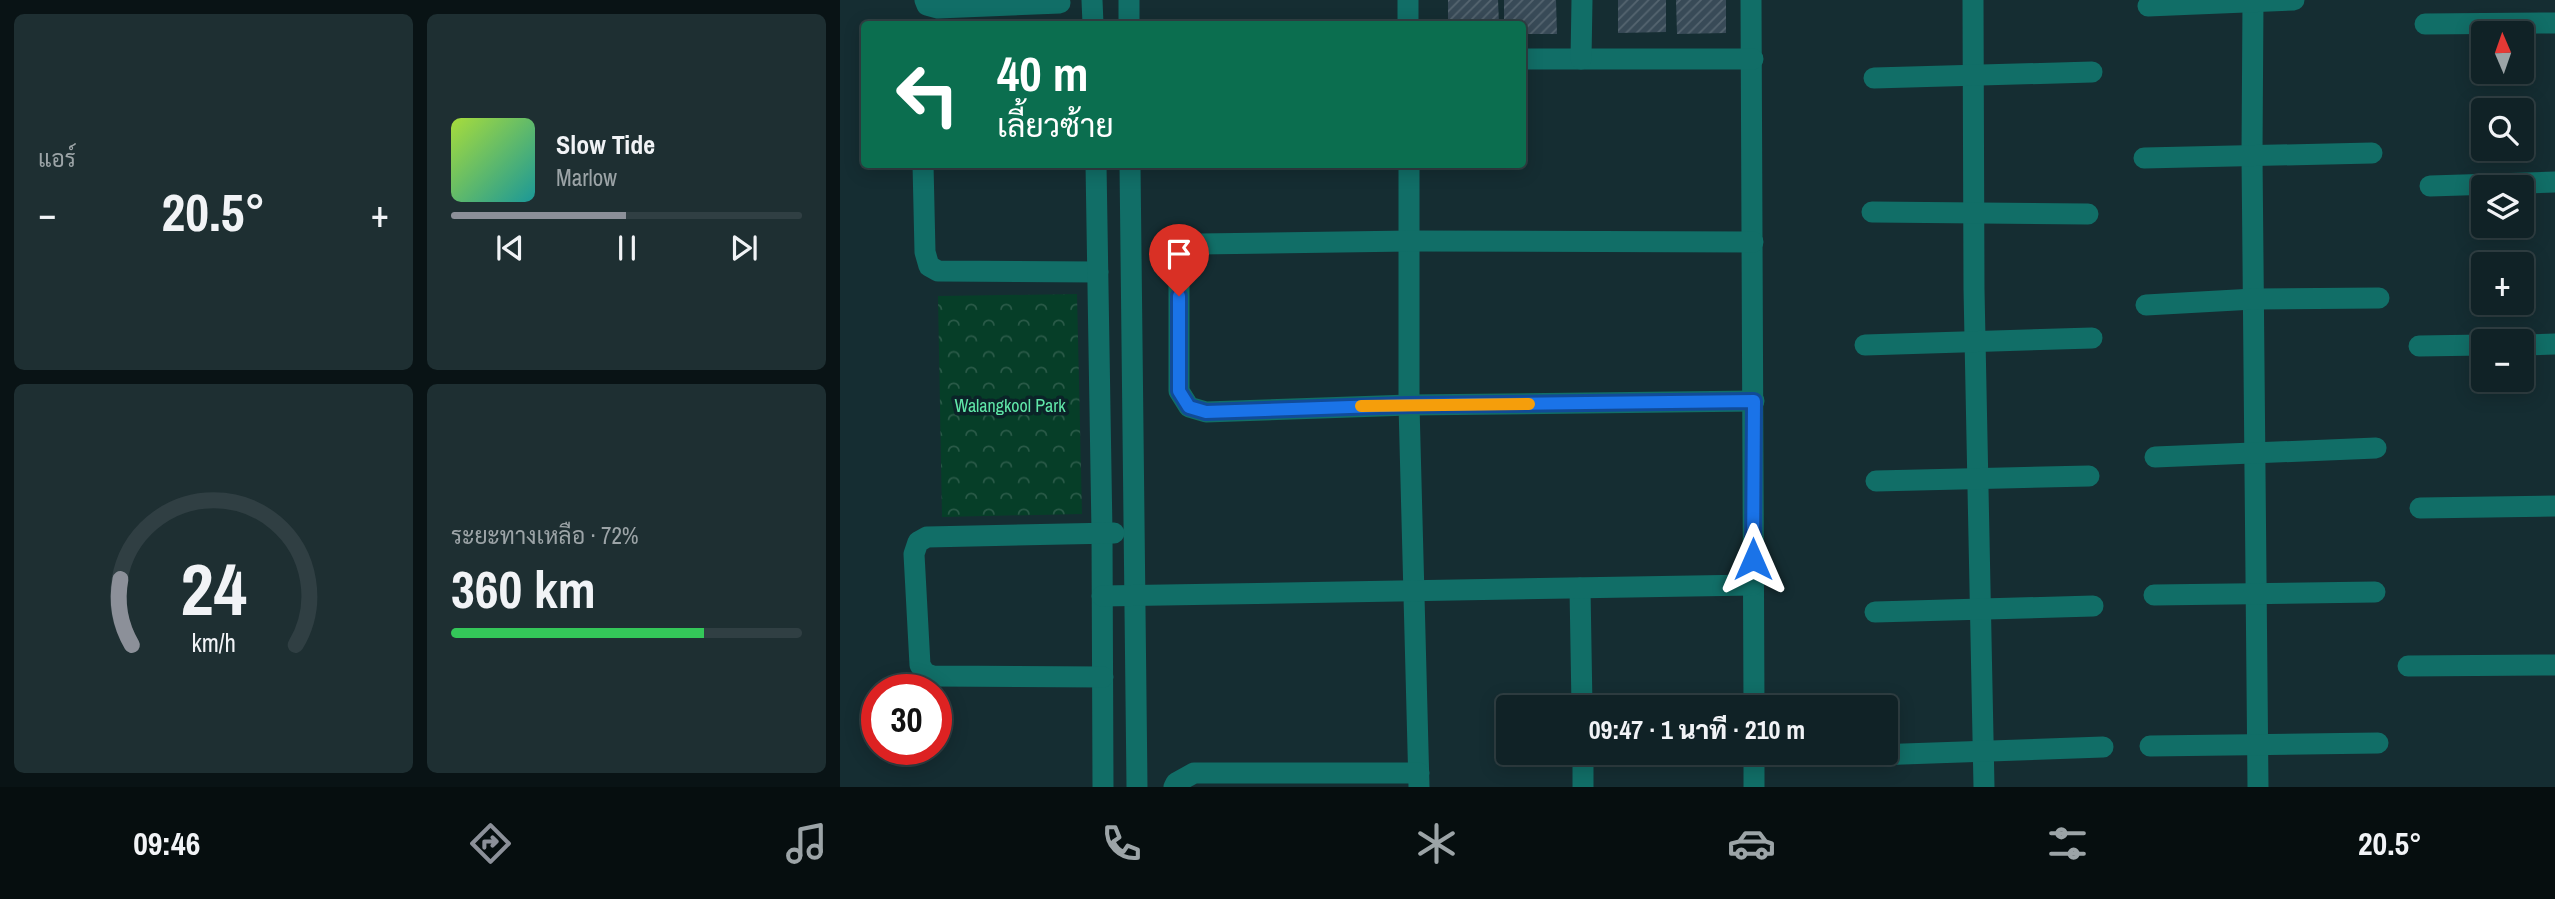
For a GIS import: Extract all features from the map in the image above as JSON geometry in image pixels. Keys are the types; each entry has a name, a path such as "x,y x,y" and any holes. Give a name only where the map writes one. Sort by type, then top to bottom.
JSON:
{"street":[{"path":"925,0 927,5 938,8 1060,3"},
{"path":"1093,0 1093,21"},
{"path":"1129,0 1129,21"},
{"path":"1408,0 1408,21"},
{"path":"1581,59 1582,0"},
{"path":"1751,0 1754,695"},
{"path":"1973,0 1973,213 1984,787"},
{"path":"2148,6 2294,0"},
{"path":"2253,1 2258,787"},
{"path":"2425,24 2555,23"},
{"path":"1526,59 1753,60"},
{"path":"1874,78 2092,72"},
{"path":"2144,158 2372,153"},
{"path":"923,168 925,252 929,266 938,271 1098,272"},
{"path":"1096,168 1103,787"},
{"path":"1130,168 1137,787"},
{"path":"1174,787 1176,783 1194,774 1419,780 1409,405 1409,168"},
{"path":"2430,186 2555,182"},
{"path":"1871,212 2088,214"},
{"path":"1753,242 1410,241 1199,244 1185,254 1178,272 1179,391 1189,407 1206,412 1409,405 1754,401"},
{"path":"2146,305 2254,299 2379,298"},
{"path":"1865,345 2092,338"},
{"path":"2534,345 2555,344"},
{"path":"2419,346 2471,345"},
{"path":"2155,457 2376,448"},
{"path":"1876,481 2089,476"},
{"path":"2420,508 2555,506"},
{"path":"1103,677 933,676 925,673 920,665 914,554 918,542 927,537 1134,532"},
{"path":"1102,596 1753,585"},
{"path":"1580,588 1582,695"},
{"path":"2154,596 2375,593"},
{"path":"1875,612 2093,606"},
{"path":"2408,666 2555,665"},
{"path":"2150,746 2378,743"},
{"path":"1898,754 2103,747"},
{"path":"1583,765 1583,787"},
{"path":"1754,765 1754,787"}],"green space":[{"name":"Walangkool Park","path":"1077,294 1082,514 942,517 938,296"}],"building":[{"path":"1448,0 1498,0 1499,21 1448,21"},
{"path":"1504,0 1556,0 1557,34 1526,34 1526,21 1504,21"},
{"path":"1618,0 1666,0 1666,32 1618,33"},
{"path":"1676,0 1726,0 1726,33 1677,34"}],"slow traffic":[{"path":"1361,406 1529,404"}],"route":[{"path":"1179,296 1179,391 1189,407 1206,412 1409,405 1754,401 1753,559"}]}
